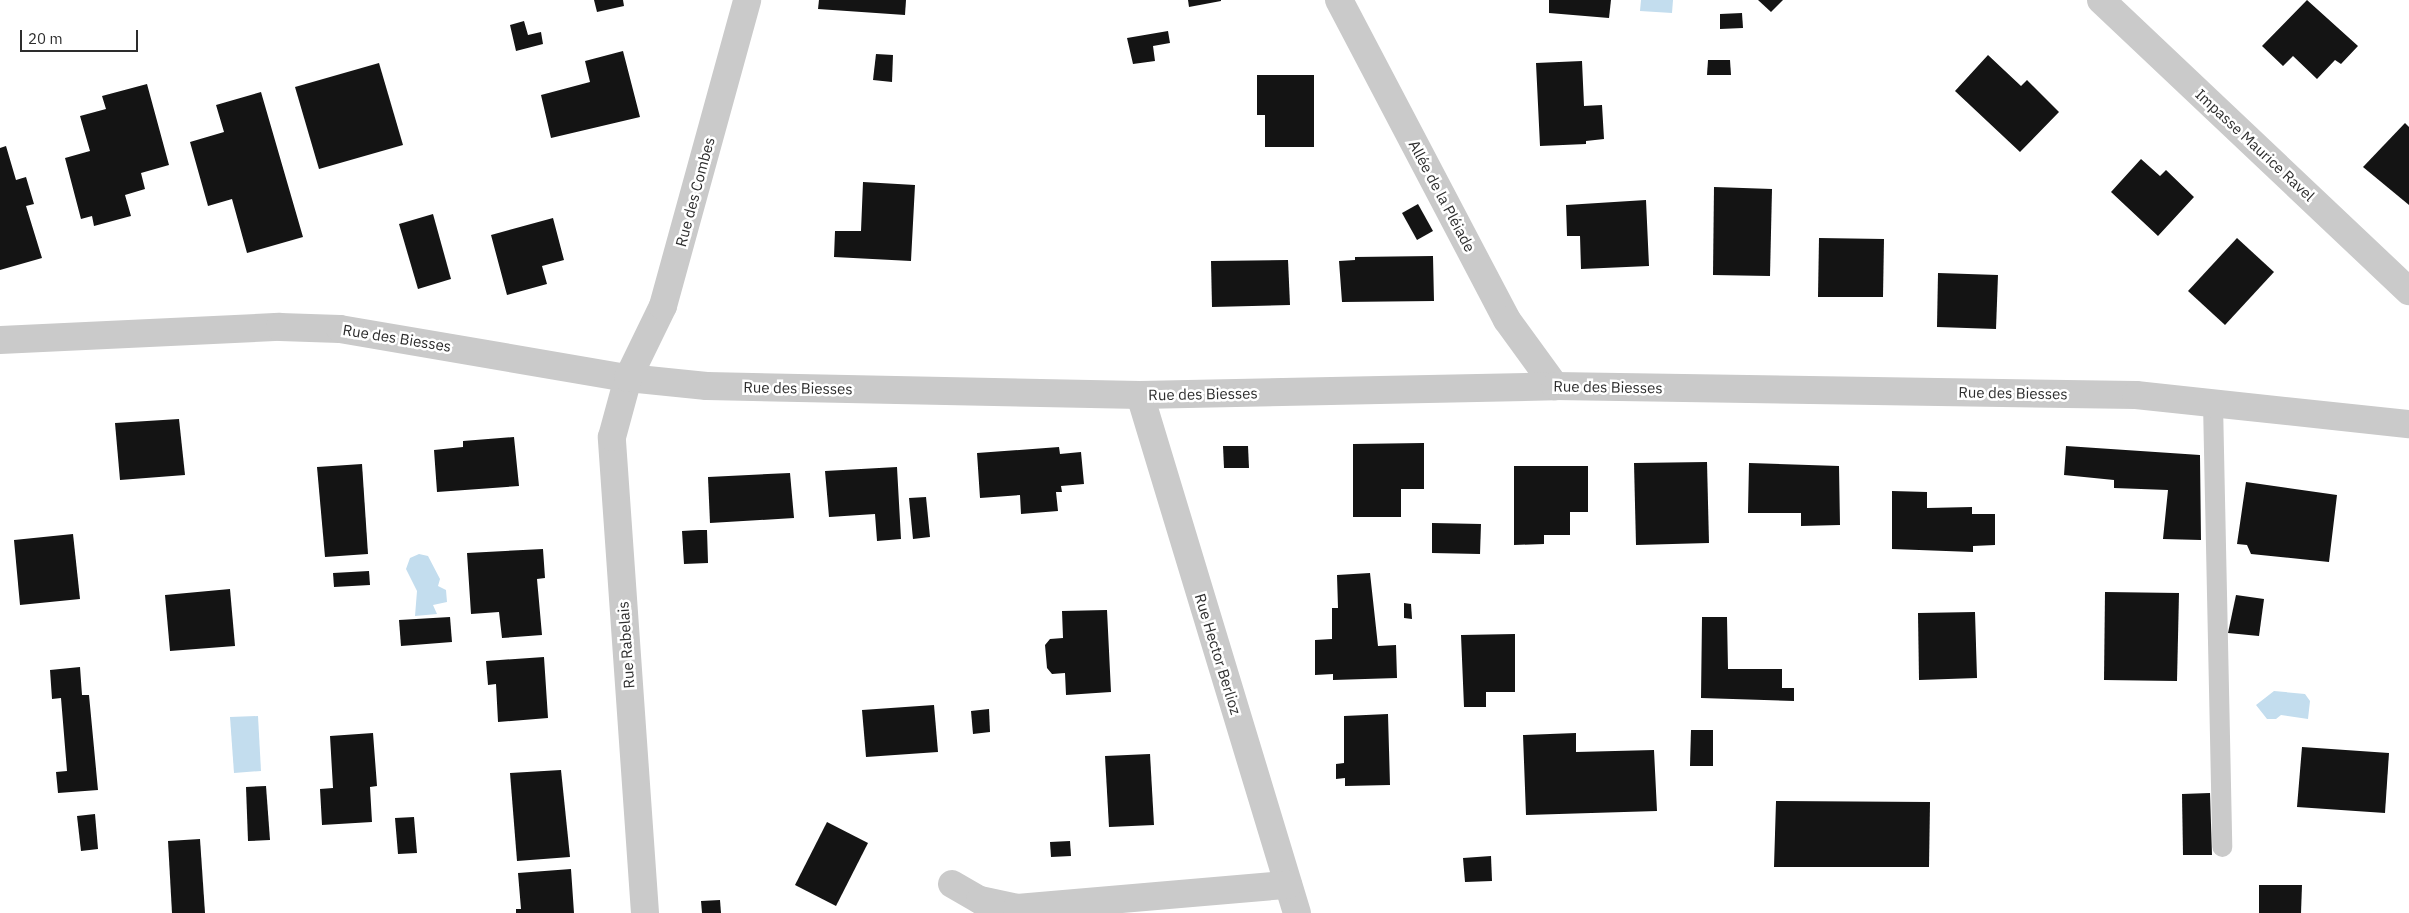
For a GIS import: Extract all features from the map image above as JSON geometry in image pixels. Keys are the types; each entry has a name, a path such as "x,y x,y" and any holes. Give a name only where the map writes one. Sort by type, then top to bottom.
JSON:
{"street":[{"name":"Rue des Combes","path":"628,378 663,306 747,0"},
{"name":"Allée de la Pléiade","path":"1338,0 1507,320 1555,386"},
{"name":"Impasse Maurice Ravel","path":"2101,0 2409,291"},
{"name":"Rue des Biesses","path":"0,340 280,327 340,329 628,378 707,386 1140,395 1555,386 2136,395 2409,424"},
{"name":"Rue Rabelais","path":"628,378 612,437 645,913"},
{"name":"Rue Hector Berlioz","path":"1140,395 1297,913"},
{"path":"952,884 980,900 1017,908 1288,885"}],"lane":[{"path":"2213,403 2222,847"}],"water":[{"path":"1641,0 1673,0 1672,13 1640,11"},
{"path":"419,554 428,556 440,579 438,586 446,590 447,602 433,605 437,614 415,616 417,591 406,569 410,558"},
{"path":"2274,691 2305,694 2310,701 2308,719 2281,715 2276,719 2267,719 2256,705"},
{"path":"258,716 261,771 234,773 230,717"}],"building":[{"path":"594,0 623,0 624,6 597,12"},
{"path":"819,0 906,0 905,15 818,9"},
{"path":"1188,0 1221,0 1221,1 1189,7"},
{"path":"1549,0 1611,0 1609,18 1549,13"},
{"path":"1758,0 1783,0 1771,12"},
{"path":"2307,0 2358,46 2341,64 2335,60 2317,79 2293,56 2283,66 2262,46"},
{"path":"1742,13 1743,28 1720,29 1720,14"},
{"path":"524,21 528,35 541,32 543,44 516,51 510,25"},
{"path":"1168,31 1170,43 1153,46 1155,61 1133,64 1127,38"},
{"path":"623,51 640,117 551,138 541,95 590,82 585,61"},
{"path":"876,54 893,55 892,82 873,80"},
{"path":"1988,55 2021,86 2027,80 2059,112 2020,152 1955,91"},
{"path":"1708,60 1730,60 1731,75 1707,75"},
{"path":"1582,61 1584,106 1602,105 1604,139 1586,141 1586,144 1540,146 1536,63"},
{"path":"379,63 403,145 319,169 295,87"},
{"path":"1257,75 1314,75 1314,147 1265,147 1265,115 1257,115"},
{"path":"147,84 169,165 141,173 145,189 125,195 131,216 94,226 92,216 81,219 65,158 90,151 80,116 106,109 102,96"},
{"path":"261,92 303,237 247,253 232,199 208,206 190,142 224,132 216,105"},
{"path":"2405,123 2409,127 2409,205 2363,167"},
{"path":"6,146 16,180 26,177 34,204 26,206 42,258 0,270 0,148"},
{"path":"2141,159 2160,176 2166,170 2194,197 2158,236 2111,192"},
{"path":"863,182 915,185 911,261 834,257 835,231 861,231"},
{"path":"1714,187 1772,189 1770,276 1713,275"},
{"path":"1646,200 1649,266 1581,269 1580,236 1567,236 1566,205"},
{"path":"1418,204 1433,231 1417,240 1402,213"},
{"path":"433,214 451,279 418,289 399,224"},
{"path":"553,218 564,260 542,266 547,284 507,295 491,235"},
{"path":"1819,238 1884,239 1883,297 1818,297"},
{"path":"2237,238 2274,272 2225,325 2188,291"},
{"path":"1433,256 1434,301 1342,302 1339,261 1355,260 1355,257"},
{"path":"1288,260 1290,305 1212,307 1211,261"},
{"path":"1938,273 1998,275 1996,329 1937,327"},
{"path":"179,419 185,475 120,480 115,423"},
{"path":"514,437 519,486 437,492 434,450 463,447 463,441"},
{"path":"1424,443 1424,489 1401,489 1401,517 1353,517 1353,444"},
{"path":"1223,446 1248,446 1249,468 1224,468"},
{"path":"2066,446 2200,455 2201,540 2163,539 2168,490 2114,488 2114,480 2064,475"},
{"path":"1059,447 1060,454 1081,452 1084,484 1061,486 1062,492 1056,492 1058,511 1021,514 1020,495 980,498 977,453"},
{"path":"1707,462 1709,543 1636,545 1634,463"},
{"path":"1749,463 1839,466 1840,525 1801,526 1801,513 1748,513"},
{"path":"362,464 368,554 325,557 317,467"},
{"path":"1514,466 1588,466 1588,512 1570,512 1570,535 1544,535 1544,544 1514,545"},
{"path":"897,467 901,539 877,541 875,514 829,517 825,471"},
{"path":"790,473 794,518 710,523 708,477"},
{"path":"2246,482 2337,495 2329,562 2251,554 2247,545 2237,544"},
{"path":"1892,491 1927,492 1927,508 1972,507 1972,514 1995,514 1995,545 1973,546 1973,552 1892,549"},
{"path":"926,497 930,537 913,539 909,498"},
{"path":"1432,523 1481,524 1480,554 1432,553"},
{"path":"707,530 708,563 684,564 682,531"},
{"path":"73,534 80,599 20,605 14,540"},
{"path":"543,549 545,578 537,579 542,635 502,638 499,612 471,614 467,553"},
{"path":"369,571 370,585 334,587 333,573"},
{"path":"1370,573 1378,646 1396,645 1397,678 1333,680 1333,674 1315,675 1315,640 1332,639 1332,608 1338,608 1337,575"},
{"path":"230,589 235,646 170,651 165,595"},
{"path":"2105,592 2179,593 2177,681 2104,680"},
{"path":"2236,595 2264,599 2259,636 2228,633"},
{"path":"1404,603 1411,604 1412,619 1404,618"},
{"path":"1107,610 1111,692 1066,695 1065,673 1052,674 1047,668 1045,645 1050,639 1063,638 1062,611"},
{"path":"1975,612 1977,678 1919,680 1918,613"},
{"path":"450,617 452,642 401,646 399,620"},
{"path":"1702,617 1727,617 1728,669 1782,669 1782,688 1794,688 1794,701 1701,698"},
{"path":"1515,634 1515,692 1486,692 1486,707 1464,707 1461,635"},
{"path":"544,657 548,718 498,722 496,684 488,685 486,661"},
{"path":"80,667 82,695 89,695 98,790 58,793 56,772 67,771 61,698 52,699 50,670"},
{"path":"934,705 938,752 866,757 862,710"},
{"path":"989,709 990,732 973,734 971,711"},
{"path":"1388,714 1390,785 1345,786 1345,778 1336,779 1336,764 1344,763 1344,716"},
{"path":"1691,730 1713,730 1713,766 1690,766"},
{"path":"373,733 377,786 370,787 372,822 322,825 320,789 333,788 330,736"},
{"path":"1576,733 1576,752 1654,750 1657,811 1526,815 1523,735"},
{"path":"2302,747 2389,753 2385,813 2297,807"},
{"path":"1150,754 1154,825 1109,827 1105,756"},
{"path":"561,770 570,857 517,861 510,773"},
{"path":"266,786 270,840 248,841 246,787"},
{"path":"2210,793 2212,855 2183,855 2182,794"},
{"path":"1776,801 1930,802 1929,867 1774,867"},
{"path":"95,814 98,849 81,851 77,816"},
{"path":"414,817 417,853 398,854 395,818"},
{"path":"827,822 868,843 836,906 795,885"},
{"path":"200,839 205,913 172,913 168,841"},
{"path":"1070,841 1071,856 1051,857 1050,842"},
{"path":"1491,856 1492,881 1465,882 1463,858"},
{"path":"571,869 574,913 516,913 516,909 521,909 518,873"},
{"path":"2259,885 2302,885 2301,913 2259,913"},
{"path":"720,900 721,913 702,913 701,901"}]}
